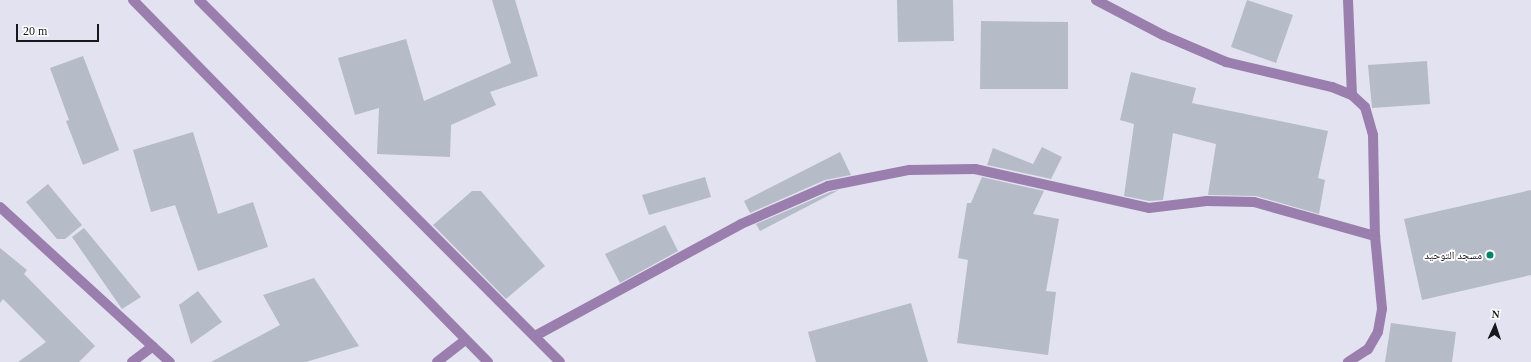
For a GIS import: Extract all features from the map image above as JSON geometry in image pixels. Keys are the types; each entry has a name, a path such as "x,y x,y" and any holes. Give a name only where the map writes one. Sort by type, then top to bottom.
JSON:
{"street":[{"path":"133,0 488,362"},
{"path":"199,0 560,362"},
{"path":"1096,0 1164,35 1226,62 1332,87 1352,95 1365,107 1373,135 1375,236 1382,309 1378,332 1368,349 1348,362"},
{"path":"1348,0 1352,95"},
{"path":"535,336 740,224 828,186 909,170 975,169 1149,208 1207,201 1254,202 1375,236"},
{"path":"0,207 170,362"},
{"path":"437,362 465,340"},
{"path":"132,362 153,346"}],"building":[{"path":"492,0 515,0 538,76 490,92 496,105 451,125 450,157 377,154 379,108 355,115 338,58 406,39 424,101 511,63"},
{"path":"897,0 953,0 954,41 898,42"},
{"path":"1247,0 1293,15 1276,63 1231,47"},
{"path":"981,21 1068,22 1068,89 980,89"},
{"path":"83,56 119,150 83,165 66,121 69,120 50,68"},
{"path":"1427,61 1430,104 1372,108 1368,65"},
{"path":"1131,72 1196,88 1192,103 1328,131 1318,178 1325,180 1319,214 1256,196 1208,195 1216,144 1173,133 1163,200 1149,201 1124,196 1134,124 1120,120"},
{"path":"193,132 218,214 253,202 268,247 198,271 175,205 151,212 133,150"},
{"path":"1042,147 1062,157 1051,179 987,165 993,148 1033,164"},
{"path":"840,152 851,175 825,180 750,213 744,201"},
{"path":"705,177 711,197 649,215 642,195"},
{"path":"982,177 1044,191 1033,214 1059,219 1046,291 1056,292 1048,355 957,343 968,260 958,258 967,203 971,203"},
{"path":"48,184 82,225 65,239 57,239 26,202"},
{"path":"839,190 760,231 756,224 830,192"},
{"path":"1531,190 1531,275 1422,300 1404,219"},
{"path":"472,191 481,191 545,266 506,299 433,225"},
{"path":"665,225 678,251 620,283 605,254"},
{"path":"84,228 141,297 122,309 72,237"},
{"path":"0,248 27,270 24,274 95,346 79,362 18,362 46,342 3,299 0,303"},
{"path":"314,278 359,346 306,362 211,362 280,325 263,295"},
{"path":"198,291 222,322 191,344 179,305"},
{"path":"911,303 928,362 816,362 808,332"},
{"path":"1391,323 1456,332 1452,362 1385,362"}],"place":[{"name":"مسجد التوحيد","path":"1490,255"}]}
